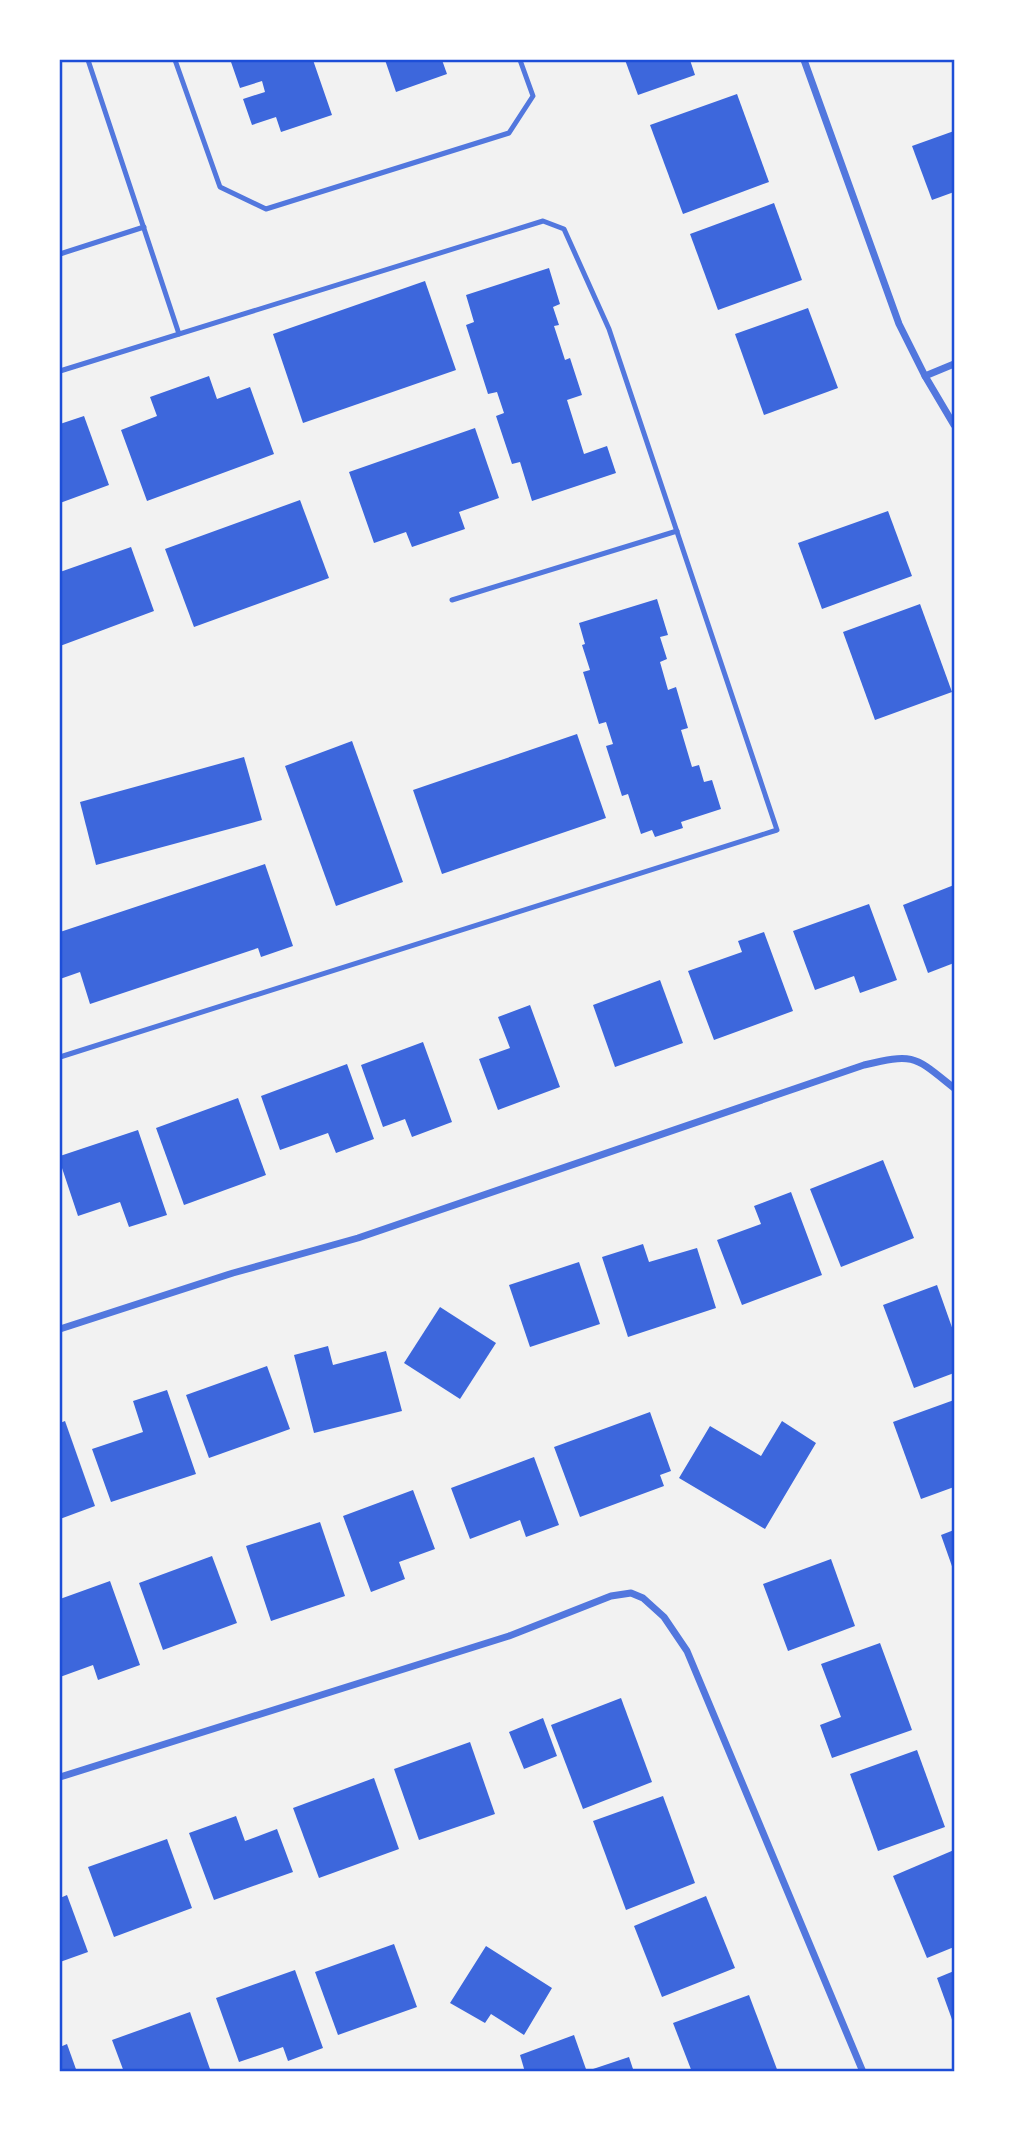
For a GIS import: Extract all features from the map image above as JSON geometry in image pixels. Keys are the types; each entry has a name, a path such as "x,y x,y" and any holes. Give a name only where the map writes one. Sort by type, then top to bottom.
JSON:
{"street":[{"path":"804,60 899,324 954,425"},
{"path":"925,376 954,364"},
{"path":"60,1329 233,1273 358,1238 864,1065 900,1056 922,1062 954,1088"},
{"path":"60,1777 509,1636 611,1596 631,1593 643,1598 664,1617 687,1651 863,2071"}],"lane":[{"path":"88,60 179,334"},
{"path":"174,60 220,187 266,209 509,133 533,96 520,60"},
{"path":"60,371 543,221 564,229 609,329 777,830 60,1057"},
{"path":"60,254 144,227"},
{"path":"452,600 677,531"}],"building":[{"path":"313,60 332,115 281,132 276,117 252,125 243,99 265,92 262,81 240,88 231,62"},
{"path":"385,60 442,60 447,74 396,92"},
{"path":"625,60 690,60 695,75 638,95"},
{"path":"737,94 769,182 683,214 650,125"},
{"path":"954,131 954,192 932,200 912,146"},
{"path":"774,203 802,280 718,310 690,234"},
{"path":"549,268 560,304 553,307 559,325 554,326 565,360 570,358 582,395 567,400 584,454 607,446 616,473 532,501 520,462 512,464 496,416 504,413 497,392 488,394 466,325 474,322 466,295"},
{"path":"425,281 456,370 303,423 273,334"},
{"path":"808,308 838,388 764,415 735,334"},
{"path":"209,376 217,399 250,387 274,454 147,501 121,430 157,416 150,397"},
{"path":"84,416 109,485 60,503 60,424"},
{"path":"475,428 499,498 459,512 465,529 412,547 406,532 374,543 349,472"},
{"path":"300,500 329,578 194,627 165,549"},
{"path":"888,511 912,576 822,609 798,543"},
{"path":"131,547 154,611 60,646 60,572"},
{"path":"657,599 668,635 660,637 667,659 660,662 668,690 676,687 688,728 681,730 692,767 699,765 704,782 712,780 721,809 681,822 683,828 655,837 652,830 641,834 628,794 622,796 606,746 613,744 606,722 599,724 583,672 590,670 579,623"},
{"path":"920,604 952,692 875,720 843,632"},
{"path":"577,734 606,818 442,874 413,790"},
{"path":"352,741 403,882 336,906 285,766"},
{"path":"244,757 262,820 96,865 80,802"},
{"path":"265,864 293,946 261,957 258,948 90,1004 80,972 60,979 60,932"},
{"path":"954,885 954,963 928,973 903,905"},
{"path":"869,904 897,980 860,993 854,976 815,990 793,931"},
{"path":"764,932 793,1011 714,1040 688,971 742,952 738,941"},
{"path":"660,980 683,1043 615,1067 593,1005"},
{"path":"530,1005 560,1087 498,1110 479,1059 510,1048 498,1017"},
{"path":"423,1042 452,1122 412,1137 405,1119 383,1127 361,1065"},
{"path":"347,1064 374,1139 336,1153 328,1133 280,1150 261,1096"},
{"path":"238,1098 266,1175 184,1205 156,1128"},
{"path":"138,1130 167,1215 129,1227 120,1202 78,1216 60,1156"},
{"path":"883,1160 914,1238 841,1267 810,1189"},
{"path":"791,1192 822,1275 742,1305 717,1240 761,1224 754,1206"},
{"path":"643,1244 649,1262 697,1248 716,1308 628,1337 602,1257"},
{"path":"579,1262 600,1324 530,1347 509,1285"},
{"path":"937,1285 954,1333 954,1373 914,1388 883,1305"},
{"path":"440,1307 496,1343 460,1399 404,1363"},
{"path":"328,1346 333,1365 386,1351 402,1411 314,1433 294,1355"},
{"path":"267,1366 290,1429 209,1458 186,1395"},
{"path":"167,1390 196,1474 111,1502 92,1449 143,1432 133,1401"},
{"path":"954,1400 954,1487 921,1499 893,1422"},
{"path":"650,1412 671,1471 660,1475 664,1486 580,1517 554,1447"},
{"path":"65,1421 95,1506 60,1519 60,1423"},
{"path":"782,1421 816,1443 765,1529 679,1478 710,1426 761,1456"},
{"path":"534,1457 559,1525 526,1537 520,1520 470,1539 451,1488"},
{"path":"413,1490 435,1549 399,1562 405,1579 371,1592 343,1516"},
{"path":"320,1522 345,1596 271,1621 246,1546"},
{"path":"954,1530 954,1572 941,1535"},
{"path":"212,1556 237,1623 163,1650 139,1583"},
{"path":"831,1559 855,1626 788,1651 763,1584"},
{"path":"110,1581 140,1665 98,1680 93,1665 60,1677 60,1599"},
{"path":"880,1643 912,1730 832,1758 820,1725 841,1717 821,1664"},
{"path":"621,1698 652,1782 583,1809 551,1725"},
{"path":"543,1718 557,1756 524,1769 509,1732"},
{"path":"470,1742 495,1814 419,1840 394,1769"},
{"path":"917,1750 945,1827 878,1851 850,1774"},
{"path":"374,1778 399,1849 319,1878 293,1808"},
{"path":"663,1796 695,1883 626,1910 593,1821"},
{"path":"236,1816 245,1841 277,1829 293,1872 214,1900 189,1833"},
{"path":"167,1839 192,1908 114,1937 88,1867"},
{"path":"954,1850 954,1947 927,1958 893,1876"},
{"path":"67,1895 88,1952 60,1962 60,1898"},
{"path":"706,1896 735,1968 662,1997 634,1926"},
{"path":"394,1944 417,2007 338,2035 315,1972"},
{"path":"486,1946 552,1988 524,2035 491,2014 485,2023 450,2003"},
{"path":"295,1970 323,2048 288,2061 283,2047 239,2062 216,1998"},
{"path":"954,1971 954,2025 937,1978"},
{"path":"749,1995 778,2072 692,2072 673,2023"},
{"path":"190,2012 211,2072 124,2072 112,2040"},
{"path":"574,2035 587,2072 525,2072 520,2055"},
{"path":"67,2044 77,2072 60,2072 60,2047"},
{"path":"629,2057 634,2072 587,2072 587,2071"}]}
